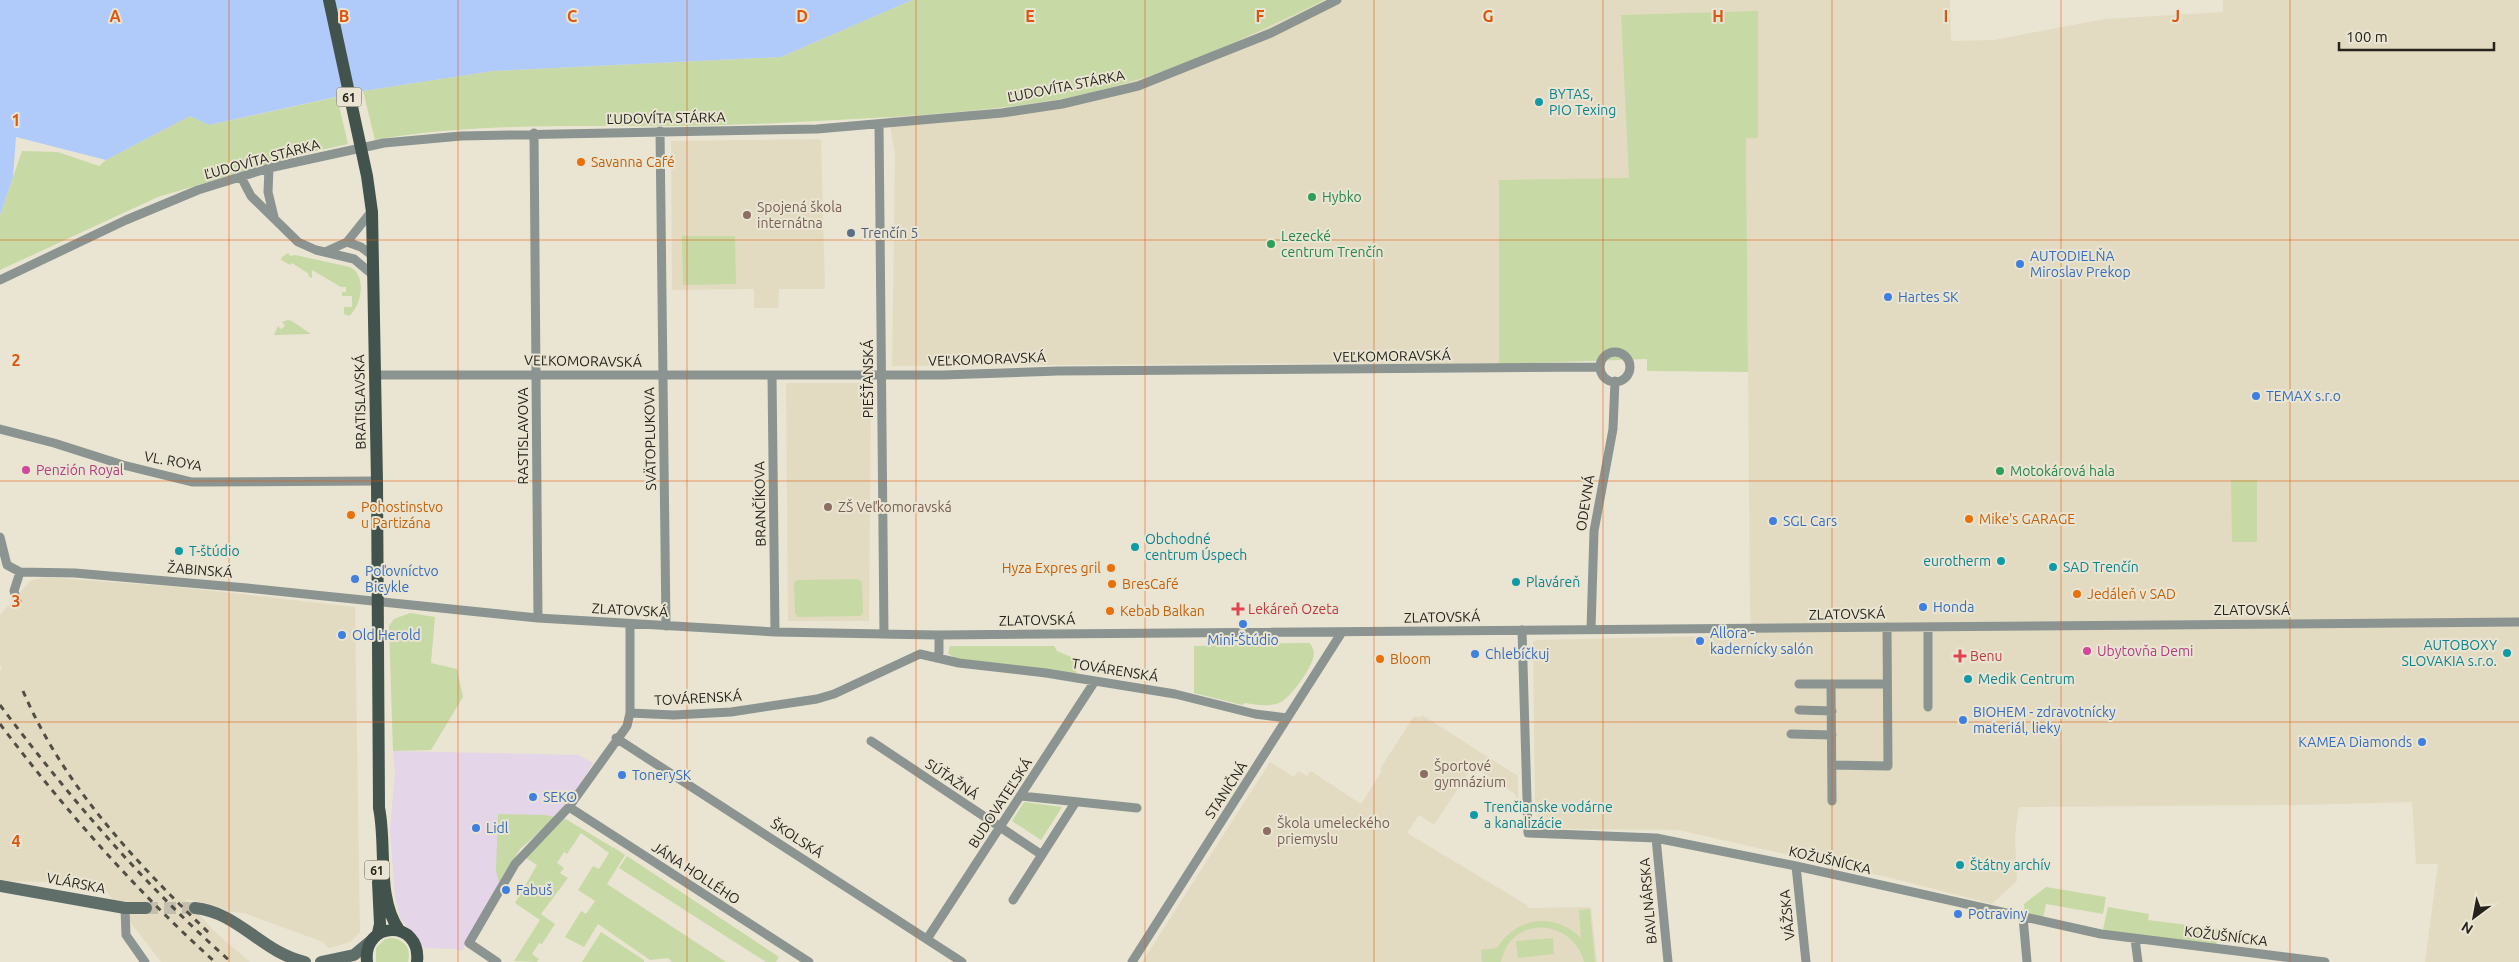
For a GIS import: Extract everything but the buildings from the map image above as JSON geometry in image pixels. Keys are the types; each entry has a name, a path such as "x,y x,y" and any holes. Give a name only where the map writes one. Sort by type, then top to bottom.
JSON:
{"main road":[{"name":"BRATISLAVSKÁ","path":"329,0 370,194 372,212 378,600 379,808 376,824 380,924 368,948 368,962"},
{"name":"BRATISLAVSKÁ","path":"379,808 383,825 388,905 393,922 400,930 411,937 416,944 417,962"},
{"name":"VLÁRSKA","path":"0,886 125,908 146,908"},
{"path":"195,908 221,914 275,951 305,962"},
{"path":"321,962 354,955 375,936 391,929 400,930"}],"street":[{"name":"ĽUDOVÍTA STÁRKA","path":"0,280 126,220 198,190 269,168 384,143 460,136 534,133 750,131 879,124 1002,113 1062,104 1138,86 1271,33 1337,0"},
{"name":"PIEŠŤANSKÁ","path":"879,124 884,634"},
{"name":"SVÄTOPLUKOVA","path":"660,131 666,626"},
{"name":"RASTISLAVOVA","path":"534,133 538,618"},
{"path":"269,168 268,192 274,217"},
{"path":"241,177 251,196 298,242 306,247 354,258 373,275"},
{"path":"327,251 348,242 372,212"},
{"path":"348,242 361,247 373,256"},
{"path":"1610,353 1619,353 1627,358 1629,371 1624,378 1615,381 1603,375 1600,367 1603,358 1610,353"},
{"name":"VEĽKOMORAVSKÁ","path":"374,375 537,373 772,376 1600,367"},
{"name":"BRANČÍKOVA","path":"772,376 775,632"},
{"name":"ODEVNÁ","path":"1591,629 1594,531 1613,429 1615,381"},
{"name":"VL. ROYA","path":"0,429 54,443 123,465 192,482 377,481"},
{"path":"0,537 7,565 20,572 14,591 17,602"},
{"name":"ŽABINSKÁ","path":"20,572 92,574 378,600"},
{"name":"ZLATOVSKÁ","path":"378,600 538,618 775,632 884,634"},
{"name":"ZLATOVSKÁ","path":"884,634 878,634 2519,622"},
{"path":"497,962 469,943 515,864 569,807 616,738 627,726 630,713 630,624"},
{"path":"1832,765 1888,766 1886,627"},
{"path":"1928,627 1928,707"},
{"name":"KOŽUŠNÍCKA","path":"1522,630 1528,834 1656,838 1796,866 2023,917 2135,939 2252,957 2325,962"},
{"name":"STANIČNÁ","path":"1132,962 1342,632"},
{"path":"936,658 939,653 939,635"},
{"name":"TOVÁRENSKÁ","path":"630,713 674,715 731,712 817,699 834,694 920,654 959,663 1095,681 1175,694 1254,714 1287,718"},
{"name":"BUDOVATEĽSKÁ","path":"927,939 1095,681"},
{"path":"1799,684 1887,684"},
{"path":"1831,684 1832,801"},
{"path":"1799,710 1832,711"},
{"path":"1791,734 1832,734"},
{"name":"ŠKOLSKÁ","path":"616,738 962,962"},
{"name":"SÚŤAŽNÁ","path":"871,741 1042,855"},
{"path":"1021,796 1137,808"},
{"path":"1013,900 1075,803"},
{"name":"JÁNA HOLLÉHO","path":"569,807 809,962"},
{"name":"BAVLNÁRSKA","path":"1656,838 1668,962"},
{"name":"VÁŽSKA","path":"1796,866 1806,962"},
{"path":"125,908 126,934 145,962"},
{"path":"2023,917 2027,962"},
{"path":"2135,939 2138,962"}],"shaded area":[{"path":"1324,0 1950,0 1951,41 1994,40 2104,19 2223,12 2223,0 2519,0 2519,962 2425,962 2438,864 2416,864 2412,802 2305,805 2019,807 2015,835 2017,881 1992,904 1887,877 1678,830 1552,829 1540,824 1535,811 1533,642 1536,640 1752,635 1750,616 1746,138 1758,138 1621,15 1630,179 1499,180 1499,364 892,366 895,156 889,117 996,109 1079,95 1126,83 1253,35"},
{"name":"Spojená škola internátna","path":"821,140 825,289 779,289 778,308 754,308 754,289 672,290 671,141"},
{"name":"ZŠ Veľkomoravská","path":"786,383 860,383 867,385 871,393 869,621 788,621"},
{"name":"Old Herold","path":"44,577 179,587 355,607 360,932 350,942 329,948 323,942 244,913 231,912 211,904 185,899 215,932 250,962 161,962 104,888 90,881 76,889 51,882 0,881 0,669 3,671 0,664 0,615 30,581"},
{"path":"1422,715 1518,776 1518,801 1515,794 1473,766 1434,825 1419,815 1407,833 1527,905 1528,908 1591,907 1597,962 1142,962 1270,762 1294,777 1298,771 1307,776 1311,771 1361,804 1382,771 1380,769 1414,716 1420,718"},
{"path":"393,751 578,755 593,763 570,800 556,817 520,849 462,951 456,949 424,948 400,918 395,897 390,830 395,772"}],"green space":[{"path":"912,0 1324,0 1265,29 1205,55 1143,78 1057,100 962,112 734,125 490,128 451,130 375,140 363,91 493,71 781,57"},
{"path":"1758,11 1758,138 1746,138 1748,372 1647,371 1647,359 1499,364 1499,180 1629,178 1621,15"},
{"path":"337,97 348,144 302,154 158,197 0,270 0,215 22,151 58,152 99,166 106,160 190,116 209,125"},
{"path":"682,236 735,236 736,284 683,285"},
{"path":"288,253 290,256 295,255 350,267 355,271 361,283 361,291 357,305 349,316 344,314 344,307 352,307 352,296 342,296 342,292 346,292 346,287 341,287 312,270 312,278 292,263 290,265 281,260"},
{"path":"288,320 311,334 274,335 278,326 281,329 285,326 282,322"},
{"path":"2231,480 2257,480 2257,542 2232,542"},
{"path":"858,579 862,582 863,613 860,616 798,617 795,613 794,583 797,580"},
{"path":"410,613 435,617 431,663 457,669 463,697 431,750 393,751 389,626 394,619"},
{"path":"1310,643 1314,654 1310,666 1295,689 1279,703 1258,705 1245,703 1242,705 1194,693 1194,646"},
{"path":"950,646 1054,646 1057,651 1071,657 1072,660 1077,660 1076,674 954,658 948,653"},
{"path":"1024,802 1062,807 1041,840 1012,821"},
{"path":"498,814 556,817 520,849 499,883 496,871"},
{"path":"564,818 612,847 611,850 613,847 625,855 607,884 726,962 672,962 668,958 650,960 598,924 584,947 565,937 581,911 586,914 595,901 578,890 593,866 599,869 609,853 581,833 567,854 564,852 557,863 564,868 560,873 568,878 541,914 555,924 542,944 539,943 532,954 539,959 537,962 514,961 540,920 515,903 537,865 526,858"},
{"path":"627,856 779,957 776,962 766,962 619,868"},
{"path":"2046,887 2106,897 2103,914 2046,904 2043,919 2025,915 2024,904"},
{"path":"2108,907 2149,914 2148,920 2218,929 2216,949 2102,934"},
{"path":"1590,909 1595,962 1584,962 1577,947 1567,936 1555,930 1541,928 1528,929 1516,936 1507,947 1501,962 1482,962 1481,950 1497,948 1505,937 1515,929 1537,921 1560,924 1581,938 1579,910"},
{"path":"601,932 644,960 644,962 582,962"},
{"path":"392,938 404,943 408,949 408,962 376,962 376,948 385,939"},
{"path":"1553,938 1554,954 1518,958 1516,941"}],"water":[{"path":"0,0 912,0 781,57 493,71 363,91 209,125 190,116 106,160 16,137 13,177 0,215"}],"tunnel":[{"path":"146,908 195,908"}],"railway":[{"path":"23,691 39,726 80,790 104,821 155,879 209,933"},
{"path":"0,705 53,773 109,839 168,902 231,962"},
{"path":"0,724 75,818 129,878 185,935 215,962"}],"place":[{"name":"BYTAS, PIO Texing","path":"1539,102"},
{"name":"Savanna Café","path":"581,162"},
{"name":"Hybko","path":"1312,197"},
{"name":"Spojená škola internátna","path":"747,215"},
{"name":"Trenčín 5","path":"851,233"},
{"name":"Lezecké centrum Trenčín","path":"1271,244"},
{"name":"AUTODIELŇA Miroslav Prekop","path":"2020,264"},
{"name":"Hartes SK","path":"1888,297"},
{"name":"TEMAX s.r.o","path":"2256,396"},
{"name":"Penzión Royal","path":"26,470"},
{"name":"Motokárová hala","path":"2000,471"},
{"name":"ZŠ Veľkomoravská","path":"828,507"},
{"name":"Pohostinstvo u Partizána","path":"351,515"},
{"name":"Mike's GARAGE","path":"1969,519"},
{"name":"SGL Cars","path":"1773,521"},
{"name":"Obchodné centrum Úspech","path":"1135,547"},
{"name":"T-štúdio","path":"179,551"},
{"name":"eurotherm","path":"2001,561"},
{"name":"SAD Trenčín","path":"2053,567"},
{"name":"Hyza Expres gril","path":"1111,568"},
{"name":"Poľovníctvo Bicykle","path":"355,579"},
{"name":"Plaváreň","path":"1516,582"},
{"name":"BresCafé","path":"1112,584"},
{"name":"Jedáleň v SAD","path":"2077,594"},
{"name":"Honda","path":"1923,607"},
{"name":"Lekáreň Ozeta","path":"1238,609"},
{"name":"Kebab Balkan","path":"1110,611"},
{"name":"Mini-Štúdio","path":"1243,624"},
{"name":"Old Herold","path":"342,635"},
{"name":"Allora - kadernícky salón","path":"1700,641"},
{"name":"Ubytovňa Demi","path":"2087,651"},
{"name":"AUTOBOXY SLOVAKIA s.r.o.","path":"2507,653"},
{"name":"Chlebíčkuj","path":"1475,654"},
{"name":"Benu","path":"1960,656"},
{"name":"Bloom","path":"1380,659"},
{"name":"Medik Centrum","path":"1968,679"},
{"name":"BIOHEM - zdravotnícky materiál, lieky","path":"1963,720"},
{"name":"KAMEA Diamonds","path":"2422,742"},
{"name":"Športové gymnázium","path":"1424,774"},
{"name":"TonerySK","path":"622,775"},
{"name":"SEKO","path":"533,797"},
{"name":"Trenčianske vodárne a kanalizácie","path":"1474,815"},
{"name":"Lidl","path":"476,828"},
{"name":"Škola umeleckého priemyslu","path":"1267,831"},
{"name":"Štátny archív","path":"1960,865"},
{"name":"Fabuš","path":"506,890"},
{"name":"Potraviny","path":"1958,914"}]}
